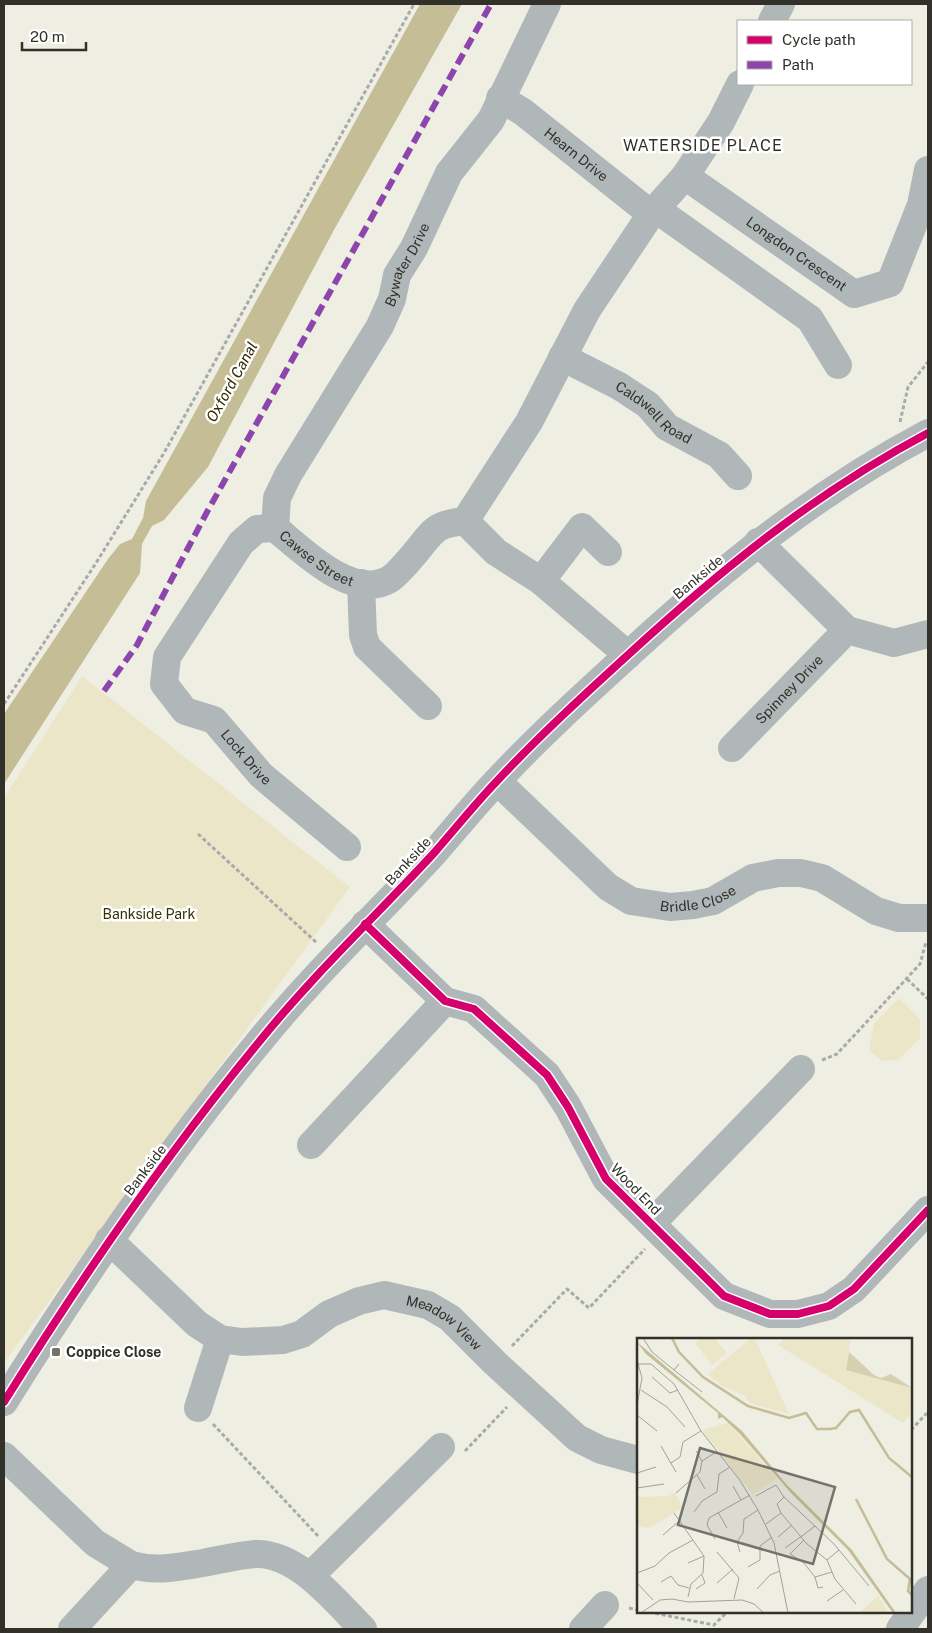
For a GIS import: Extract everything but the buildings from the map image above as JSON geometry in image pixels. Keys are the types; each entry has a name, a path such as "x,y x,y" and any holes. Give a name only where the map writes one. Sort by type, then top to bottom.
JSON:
{"street":[{"name":"Bywater Drive","path":"275,528 277,498 288,475 380,326 392,299 397,276 414,248 449,173 491,120 547,4"},
{"path":"773,20 781,4"},
{"path":"628,655 541,581 496,552 458,522 529,422 587,310 654,211 685,176 721,122 740,85"},
{"name":"Hearn Drive","path":"500,98 523,112 654,211 810,320 838,365"},
{"name":"Longdon Crescent","path":"685,176 854,294 890,282 922,205 928,170"},
{"name":"Caldwell Road","path":"562,357 619,386 648,405 667,427 687,440 708,447 719,455 738,476"},
{"name":"Bankside","path":"4,1402 109,1240 259,1041 311,981 431,855 497,781 585,693 758,542 820,497 928,433"},
{"name":"Cawse Street","path":"275,528 327,570 353,582 373,585 390,579 437,527 458,522"},
{"path":"541,581 582,527 608,552"},
{"name":"Lock Drive","path":"275,528 257,529 241,543 167,657 164,684 185,711 214,720 261,775 347,847"},
{"path":"758,542 847,630 894,643 928,634"},
{"name":"Cawse Street","path":"361,584 363,635 367,647 428,706"},
{"name":"Spinney Drive","path":"732,748 847,630"},
{"name":"Bridle Close","path":"497,781 608,887 631,901 670,907 693,905 713,901 753,878 778,873 801,873 822,878 876,911 928,926"},
{"name":"Wood End","path":"365,924 445,1001 474,1009 547,1075 568,1107 606,1179 724,1296 744,1306 770,1314 798,1314 829,1306 854,1289 928,1210"},
{"path":"311,1145 445,1001"},
{"name":"Wood End","path":"656,1228 801,1069"},
{"name":"Meadow View","path":"109,1240 197,1324 220,1339 242,1342 283,1340 302,1334 337,1311 359,1301 384,1295 428,1305 450,1318 577,1438 601,1450 637,1460"},
{"path":"198,1408 220,1339"},
{"path":"310,1576 441,1447"},
{"path":"4,1456 95,1543 131,1565 149,1570 257,1554 285,1561 310,1576 363,1629"},
{"path":"72,1629 131,1565"},
{"path":"912,1612 928,1590"},
{"path":"583,1629 605,1606"},
{"path":"900,1629 911,1613"}],"path":[{"path":"4,704 96,563 164,453 414,4"},
{"path":"198,834 318,943"},
{"path":"801,1069 837,1054 907,979 920,964 928,926"},
{"path":"907,979 928,999"},
{"path":"496,1363 567,1288 589,1308 656,1228"},
{"path":"441,1447 460,1457 525,1389"},
{"path":"198,1408 334,1553"},
{"path":"912,1429 928,1412"},
{"path":"654,1613 714,1625 726,1613"}],"green space":[{"name":"Bankside Park","path":"82,676 350,887 4,1363 4,798"},
{"path":"899,998 920,1019 920,1038 898,1060 882,1061 869,1050 874,1023"}],"water":[{"name":"Oxford Canal","path":"420,4 462,4 335,228 208,467 164,520 152,526 142,544 140,573 4,784 4,714 108,559 120,544 132,539 143,518 146,501"}],"marked path":[{"path":"104,691 137,645 207,512 491,4"}],"cycle path":[{"path":"4,1402 94,1263 190,1129 224,1085 301,993 434,853 513,765 561,716 664,622 735,562 771,534 847,481 928,433"},
{"path":"365,924 445,1001 474,1009 547,1075 568,1107 606,1179 724,1296 770,1314 798,1314 829,1306 854,1289 928,1210"}],"place":[{"name":"Coppice Close","path":"56,1352"}],"district":[{"name":"WATERSIDE PLACE","path":"703,145"}]}
